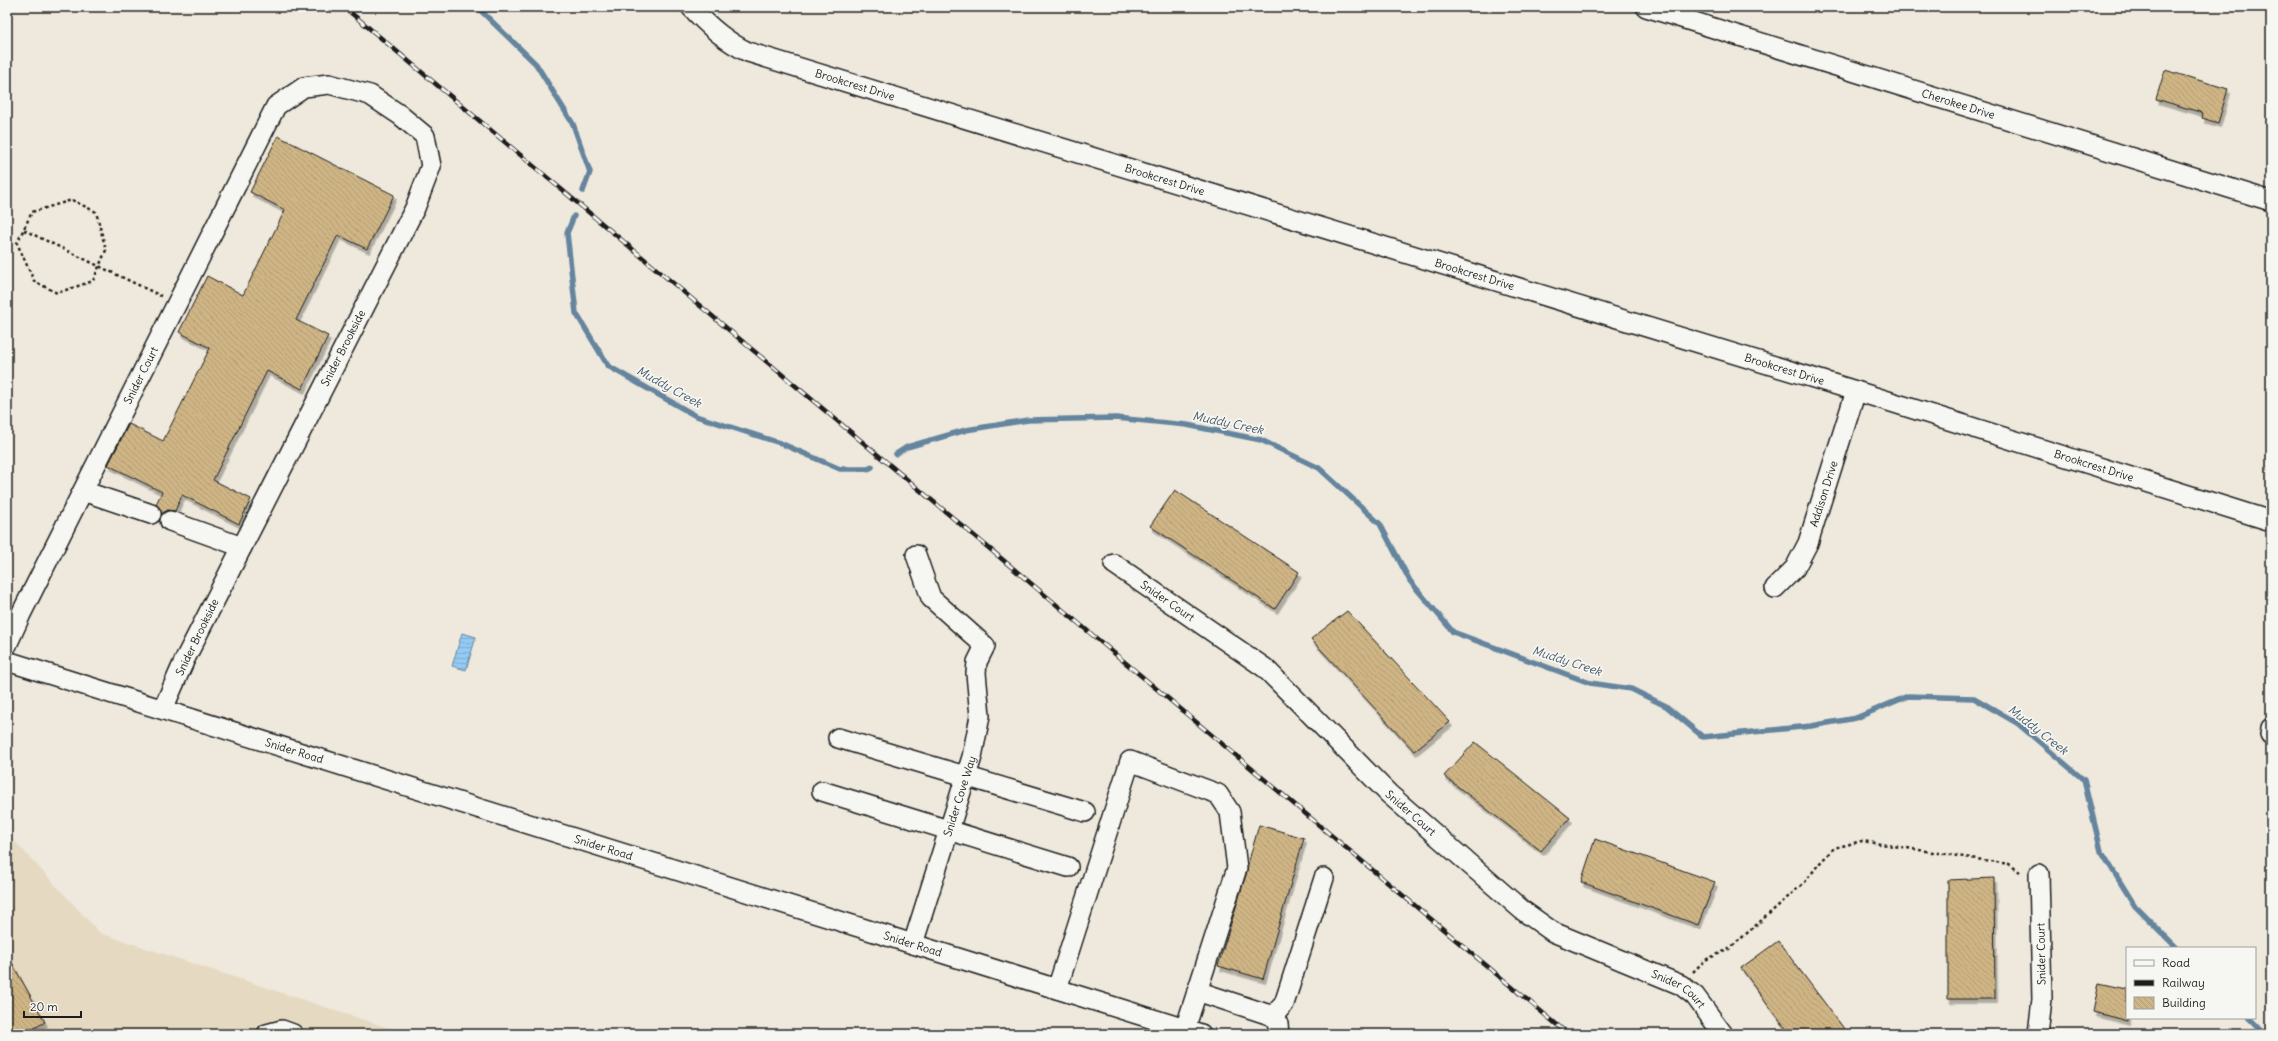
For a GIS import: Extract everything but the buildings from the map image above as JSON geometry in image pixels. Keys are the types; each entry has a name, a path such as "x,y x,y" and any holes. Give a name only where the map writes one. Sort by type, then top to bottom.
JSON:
{"street":[{"name":"Brookcrest Drive","path":"691,7 711,28 735,45 748,52 1856,391 2271,521"},
{"name":"Cherokee Drive","path":"1646,7 2271,201"},
{"name":"Snider Brookside","path":"163,710 185,659 415,208 431,166 425,136 400,115 370,95 329,84 304,87 276,106"},
{"name":"Snider Court","path":"7,645 276,106"},
{"name":"Addison Drive","path":"1776,588 1795,568 1808,543 1856,391"},
{"path":"83,491 151,514"},
{"path":"170,521 242,547"},
{"name":"Snider Cove Way","path":"913,944 966,775 978,730 980,702 976,673 977,662 985,646 931,598 916,555"},
{"name":"Snider Court","path":"1114,564 1265,668 1389,794 1522,910 1552,932 1681,985 1695,996 1723,1034"},
{"name":"Snider Road","path":"7,660 1193,1032"},
{"path":"838,738 966,775 1085,812"},
{"path":"1057,989 1130,761 1218,794 1230,812 1237,868 1197,991 1193,1032"},
{"path":"822,790 1068,867"},
{"name":"Snider Court","path":"2038,1034 2042,999 2040,874"},
{"path":"1273,1016 1284,1004 1324,878"},
{"path":"1197,991 1273,1016 1278,1024 1279,1034"},
{"path":"267,1034 282,1030 294,1034"}],"path":[{"path":"72,200 96,212 106,250 93,281 57,293 34,281 17,243 24,230 32,212 72,200"},
{"path":"24,230 177,304"},
{"path":"1681,985 1705,960 1729,949 1805,882 1834,848 1862,841 2009,864 2019,872 2040,874"}],"shaded area":[{"path":"7,833 100,933 407,1034 7,1034"}],"water":[{"path":"462,633 476,637 466,670 452,666"}],"waterway":[{"name":"Muddy Creek","path":"477,7 536,64 573,124 590,172 583,191"},
{"name":"Muddy Creek","path":"574,216 567,233 576,313 608,366 696,416 780,443 840,469 868,469 872,467"},
{"name":"Muddy Creek","path":"896,454 907,447 966,430 1028,420 1116,418 1187,425 1261,440 1319,468 1380,524 1410,581 1453,632 1590,683 1631,689 1666,706 1703,737 1811,726 1856,718 1908,696 1974,698 2017,723 2084,780 2101,851 2135,906 2176,947"},
{"name":"Muddy Creek","path":"2251,1019 2266,1034"}],"railway":[{"path":"344,7 1568,1034"}]}
